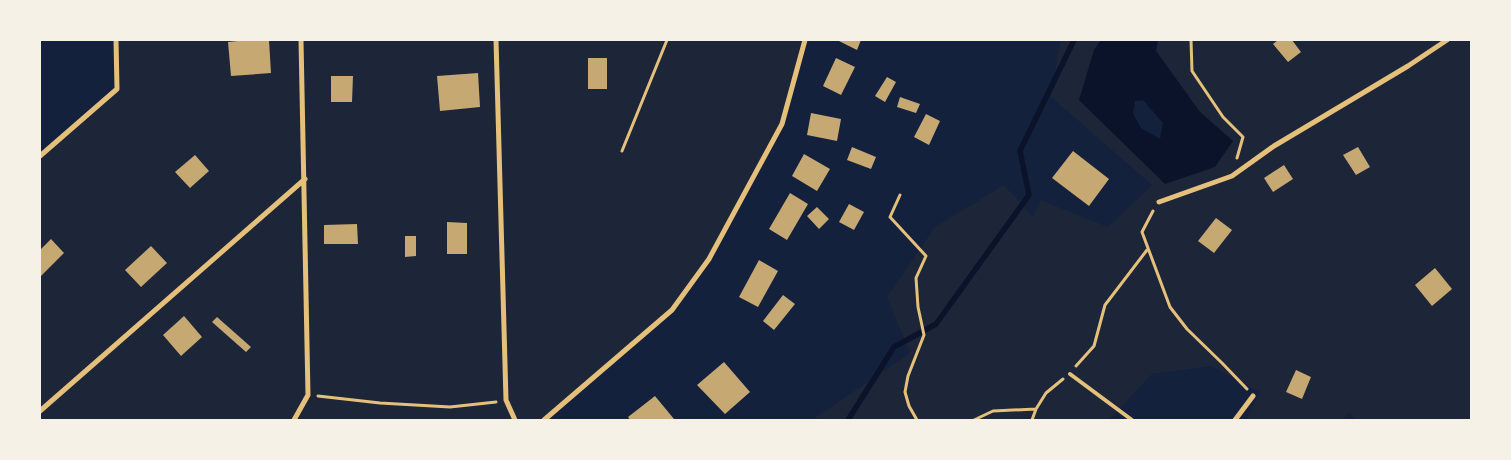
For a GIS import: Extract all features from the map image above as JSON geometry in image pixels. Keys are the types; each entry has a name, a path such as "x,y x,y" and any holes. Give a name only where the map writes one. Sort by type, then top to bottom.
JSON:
{"street":[{"path":"40,156 116,89 116,40"},
{"path":"294,420 308,395 301,40"},
{"path":"496,40 506,400 515,420"},
{"path":"544,420 672,310 710,259 782,124 805,40"},
{"path":"1159,202 1232,176 1274,146 1408,66 1447,40"},
{"path":"40,411 305,179"},
{"path":"1235,420 1253,396"}],"lane":[{"path":"1070,374 1132,420"}],"path":[{"path":"622,151 666,40"},
{"path":"1191,40 1192,71 1224,117 1243,137 1232,176"},
{"path":"900,195 890,217 926,256 916,278 920,318 924,335 908,376 905,392 908,406 917,420"},
{"path":"1159,202 1142,232 1147,250 1170,307 1187,330 1222,362 1253,396"},
{"path":"1032,420 1036,409 1046,393 1070,374 1094,346 1105,305 1147,250"},
{"path":"308,395 450,407 506,400"},
{"path":"974,420 993,411 1036,409"}],"shaded area":[{"path":"116,40 805,40 782,124 709,259 672,310 545,420 40,420 40,156 116,89"},
{"path":"1061,40 1101,40 1094,50 1165,184 1233,141 1200,112 1156,51 1158,40 1471,40 1471,420 1355,420 1349,413 1342,420 1246,420 1260,392 1211,366 1152,374 1109,420 812,420 910,353 887,297 935,227 1004,185 1033,217 1040,200 1108,227 1152,185 1050,96"},
{"path":"1101,40 1158,40 1156,51 1200,112 1233,141 1215,167 1165,184 1079,100 1094,50","holes":["1143,100 1163,123 1160,139 1141,128 1133,114 1135,101"]}],"building":[{"path":"269,40 271,73 231,76 228,42"},
{"path":"837,40 861,40 857,50"},
{"path":"1278,40 1292,40 1301,52 1288,62 1273,44"},
{"path":"588,58 607,58 607,89 588,89"},
{"path":"836,58 855,67 841,95 823,86"},
{"path":"478,73 480,107 440,111 437,76"},
{"path":"331,76 353,76 352,102 331,102"},
{"path":"887,77 896,82 885,102 875,96"},
{"path":"900,97 920,104 916,113 897,107"},
{"path":"811,113 841,119 837,141 807,135"},
{"path":"926,114 940,121 929,145 914,137"},
{"path":"852,147 876,157 871,169 847,160"},
{"path":"1358,147 1370,167 1356,175 1343,155"},
{"path":"1073,151 1109,179 1089,206 1052,178"},
{"path":"804,154 830,169 817,191 792,176"},
{"path":"195,155 209,171 190,188 175,172"},
{"path":"1284,165 1293,179 1273,192 1264,178"},
{"path":"790,193 808,204 787,240 769,229"},
{"path":"849,204 864,212 854,230 839,222"},
{"path":"817,207 829,219 819,229 807,216"},
{"path":"1216,218 1232,230 1214,253 1198,241"},
{"path":"447,222 467,223 467,254 447,254"},
{"path":"357,224 358,244 324,244 324,225"},
{"path":"405,236 416,236 416,256 405,257"},
{"path":"51,239 64,253 40,277 40,250"},
{"path":"151,246 167,263 141,287 125,270"},
{"path":"759,260 778,271 758,307 739,297"},
{"path":"1435,268 1452,289 1432,306 1415,285"},
{"path":"783,295 795,304 774,330 763,321"},
{"path":"184,316 202,337 181,356 163,335"},
{"path":"217,317 251,347 246,352 212,322"},
{"path":"724,362 750,392 725,414 697,385"},
{"path":"1296,370 1311,377 1302,399 1286,392"},
{"path":"655,396 674,419 630,420 628,417"}],"waterway":[{"path":"848,420 894,347 936,324 1029,195 1020,151 1074,40"}]}
